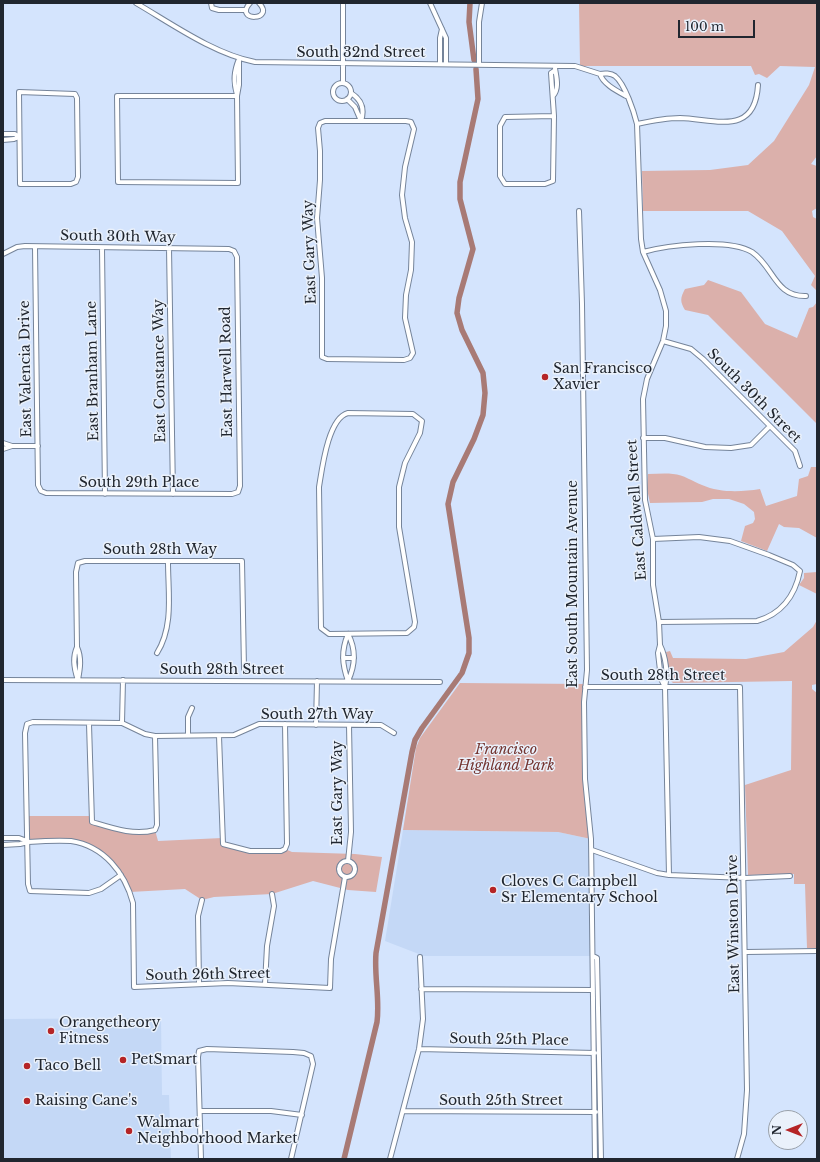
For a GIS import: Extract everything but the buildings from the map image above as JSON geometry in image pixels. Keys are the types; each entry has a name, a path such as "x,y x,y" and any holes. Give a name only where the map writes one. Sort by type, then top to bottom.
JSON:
{"street":[{"name":"South 32nd Street","path":"136,3 220,51 239,58 264,63 472,64 555,68 575,66 600,74"},
{"path":"211,3 212,8 220,10 246,10"},
{"path":"246,10 250,3"},
{"path":"246,10 250,17 257,18 262,12 262,6 259,3"},
{"path":"343,3 343,83"},
{"path":"430,3 442,29 446,44 446,64"},
{"path":"479,65 482,3"},
{"path":"440,64 442,29"},
{"path":"440,43 446,44"},
{"path":"237,96 240,80 239,58"},
{"path":"237,96 118,96 118,182 238,183 237,96 234,70 239,58"},
{"path":"554,116 505,117 501,121 500,176 501,180 506,184 545,184 552,180 554,116 551,73 555,68"},
{"path":"553,96 556,93 557,86 557,73 555,68"},
{"path":"611,86 618,80 615,76 605,73 600,74 601,79 611,86 626,96"},
{"path":"234,80 240,80"},
{"name":"East Caldwell Street","path":"618,80 633,109 637,124 641,239 643,252 664,302 666,311 666,326 663,341 645,386 643,399 644,481 653,539 653,585 659,622 660,680 665,687"},
{"path":"351,93 347,99 339,100 334,93 336,85 343,83 349,86 351,93 356,96 364,108 361,121"},
{"path":"637,124 680,118 715,122 737,121 750,112 754,107 758,85"},
{"path":"551,86 557,86"},
{"path":"19,92 75,94 77,98 78,177 76,182 70,184 20,184 19,137 19,92"},
{"path":"347,99 355,107 361,121"},
{"name":"East Gary Way","path":"361,121 412,122 414,129 405,167 402,195 405,218 412,242 412,263 406,295 405,318 413,353 410,358 404,360 327,359 322,357 322,278 317,218 320,180 318,128 320,123 361,121"},
{"path":"3,134 15,134 19,137"},
{"path":"3,140 19,137"},
{"name":"East South Mountain Avenue","path":"580,211 587,670 584,702 585,772 592,850 592,990 595,1159"},
{"path":"643,252 671,246 728,245 738,247 752,252 760,259 788,293 796,297 806,296"},
{"name":"South 30th Way","path":"3,254 17,247 229,249 234,251"},
{"name":"East Valencia Drive","path":"35,247 38,485 41,491"},
{"name":"East Branham Lane","path":"102,248 105,494"},
{"name":"East Constance Way","path":"169,248 173,494"},
{"name":"East Harwell Road","path":"234,251 237,256 240,486 238,492"},
{"name":"South 30th Street","path":"663,341 691,349 703,359 795,451 800,466"},
{"path":"348,412 413,414 420,417 422,425 405,463 399,487 399,527 415,622 412,631 402,635 348,634 329,634 323,631 320,623 321,540 319,487 322,466 333,428 338,418 342,414 348,412"},
{"path":"643,438 665,438 705,447 731,448 752,444 770,426"},
{"path":"3,443 12,446 38,446"},
{"path":"3,449 12,446"},
{"name":"South 29th Place","path":"41,491 46,493 105,494 232,494 238,492"},
{"path":"653,539 699,538 730,541 775,558 793,566 800,571 798,580 790,598 778,612 769,618 757,621 659,622"},
{"name":"South 28th Way","path":"78,680 80,670 80,654 77,647 76,572 78,563 85,561 242,561 244,669"},
{"path":"157,653 165,637 167,626 168,562"},
{"path":"348,634 352,642 354,658 352,673 348,681"},
{"path":"348,634 344,644 343,658 348,681"},
{"name":"East Caldwell Street","path":"660,645 664,658 667,679 665,687 669,875"},
{"path":"343,658 354,658"},
{"path":"659,659 664,658"},
{"name":"South 28th Street","path":"3,680 440,682"},
{"path":"122,723 123,680"},
{"path":"316,725 317,681"},
{"name":"South 28th Street","path":"585,687 740,687"},
{"name":"East Winston Drive","path":"737,1159 744,1134 747,1090 745,878 740,687"},
{"path":"188,735 188,717 192,708"},
{"name":"South 27th Way","path":"28,842 25,733 27,724 33,722 90,724 122,723 145,734 155,736 234,735 259,724 381,725 394,733"},
{"path":"90,724 92,822 128,832 155,830 157,824 155,736"},
{"path":"220,736 223,844 250,851 281,851 285,849 287,844 285,724"},
{"name":"East Gary Way","path":"348,861 351,832 349,725"},
{"path":"3,838 19,838 28,842"},
{"path":"3,845 28,842 69,841 86,845 105,856 121,875 101,889 89,893 30,891 28,884 28,842"},
{"path":"592,850 657,873 669,875 745,878 790,876"},
{"name":"East Gary Way","path":"348,861 354,866 354,871 351,876 345,877 340,874 339,867 344,862 348,861"},
{"name":"South 26th Street","path":"121,875 130,892 133,903 134,987 200,984 265,984 330,988"},
{"name":"East Gary Way","path":"330,988 331,959 345,877"},
{"path":"265,984 267,946 274,906 272,894"},
{"path":"200,984 198,916 202,900"},
{"path":"746,952 817,951"},
{"name":"East South Mountain Avenue","path":"593,956 597,958 601,1159"},
{"path":"390,1159 419,1049 423,1019 420,957"},
{"path":"421,989 597,990"},
{"path":"202,1159 198,1057 199,1051 207,1049 293,1052 309,1054 311,1056 313,1064 291,1159"},
{"name":"South 25th Place","path":"419,1049 599,1053"},
{"path":"200,1111 271,1111 302,1115"},
{"name":"South 25th Street","path":"403,1111 600,1112"}],"shaded area":[{"name":"Cloves C Campbell Sr Elementary School","path":"403,830 558,832 591,839 593,956 424,956 385,941"},
{"path":"161,1018 162,1095 169,1095 171,1159 3,1159 3,1019"}],"green space":[{"path":"579,3 817,3 817,156 811,164 817,166 817,208 812,211 813,217 817,219 817,291 811,285 815,276 782,231 748,211 643,211 642,171 710,170 748,165 774,141 809,85 815,67 780,66 767,78 759,74 755,75 751,66 580,66"},
{"path":"708,280 741,292 765,324 797,338 809,308 813,307 817,302 817,424 708,315 685,310 681,300 685,289 704,285"},
{"path":"811,467 817,467 817,538 799,528 784,527 779,524 767,551 741,541 745,526 753,523 755,519 754,512 744,504 729,499 713,499 702,502 650,503 647,489 648,474 673,474 709,488 723,491 760,489 766,506 797,496 799,479 808,476"},
{"path":"817,572 817,594 799,585 804,578 804,573"},
{"path":"817,620 817,684 812,685 812,689 817,693 817,948 807,948 805,884 794,884 794,874 748,875 745,785 791,770 792,681 673,683 670,680 666,652 670,651 673,658 746,659 784,652 813,627"},
{"name":"Francisco Highland Park","path":"460,683 585,684 585,779 591,839 558,832 403,830 416,748 420,738"},
{"path":"27,816 92,816 92,822 128,831 155,830 158,841 222,838 223,844 250,851 285,849 292,852 355,854 382,857 376,892 348,890 313,881 272,894 214,897 202,900 185,889 130,892 121,875 105,856 78,843 28,842"}],"waterway":[{"path":"470,3 469,22 474,60"},
{"path":"344,1159 377,1022 378,1005 376,953 412,752 415,740 422,728 462,673 469,653 469,638 448,504 453,482 474,439 483,415 485,393 483,373 462,330 457,313 459,298 473,249 460,199 460,182 478,99 476,69"}],"place":[{"name":"San Francisco Xavier","path":"545,377"},
{"name":"Cloves C Campbell Sr Elementary School","path":"493,890"},
{"name":"Orangetheory Fitness","path":"51,1031"},
{"name":"PetSmart","path":"123,1060"},
{"name":"Taco Bell","path":"27,1066"},
{"name":"Raising Cane's","path":"27,1101"},
{"name":"Walmart Neighborhood Market","path":"129,1131"}]}
